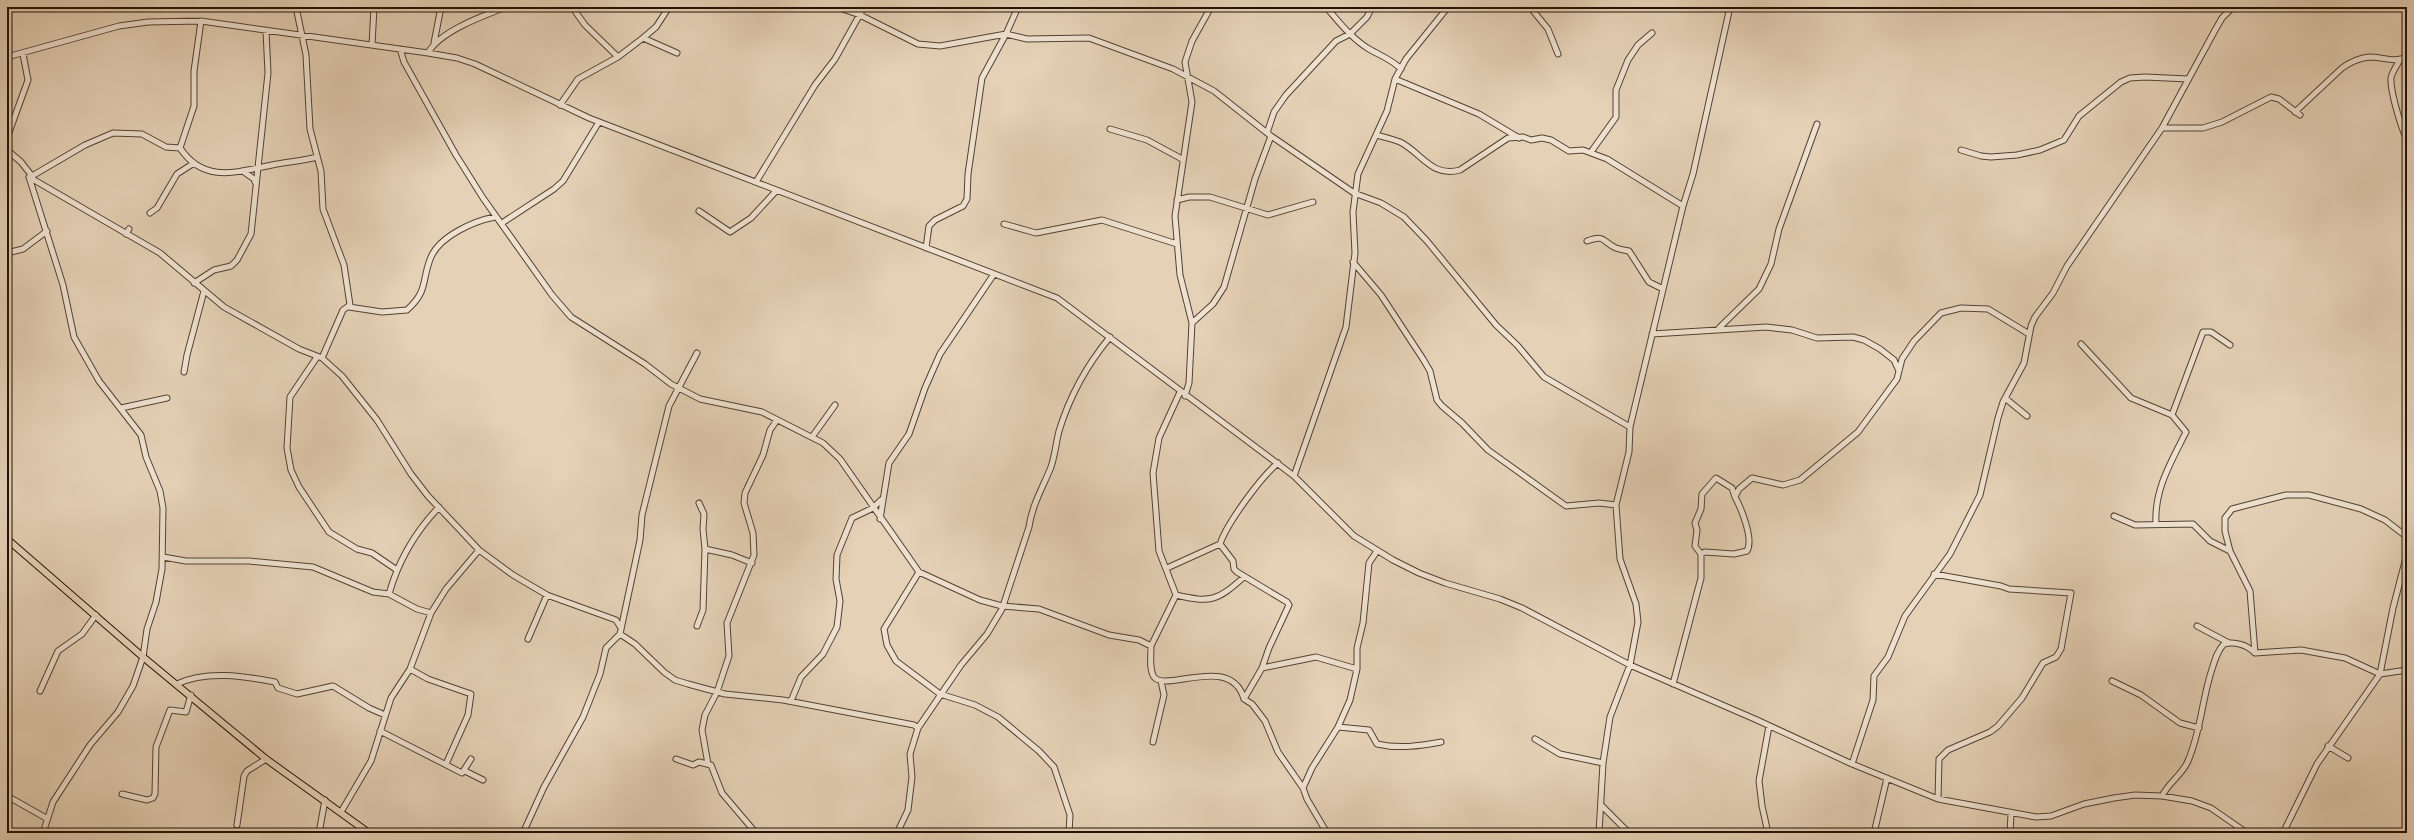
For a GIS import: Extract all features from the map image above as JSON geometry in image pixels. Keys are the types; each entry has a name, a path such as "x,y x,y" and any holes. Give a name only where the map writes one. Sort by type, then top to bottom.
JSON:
{"main road":[{"path":"7,539 143,657 191,695 266,759 369,833"}],"street":[{"path":"296,7 303,36 310,129 322,181 323,210 344,265 349,307"},
{"path":"372,45 374,7"},
{"path":"428,53 434,43 442,7"},
{"path":"434,43 476,19 506,7"},
{"path":"572,7 585,25 618,57"},
{"path":"560,105 578,79 618,57 643,38 656,27 669,7"},
{"path":"837,7 860,15 918,44 940,46 1006,34 1027,39 1074,37 1096,39 1173,69 1188,79 1214,91 1269,135 1354,193 1381,202 1404,217 1427,241 1496,325 1517,344 1544,377 1630,427"},
{"path":"756,182 815,85 836,59 864,7"},
{"path":"926,248 930,226 934,220 963,206 967,199 982,78 1006,34 1018,7"},
{"path":"1186,396 1189,383 1192,322 1180,275 1175,216 1182,159 1192,102 1186,62 1188,50 1211,7"},
{"path":"1326,7 1350,34 1370,50 1392,60 1401,69"},
{"path":"1192,322 1220,296 1248,208 1274,112 1286,94 1336,42 1350,34 1367,17 1372,7"},
{"path":"1294,476 1346,327 1355,253 1354,193 1358,174 1392,98 1395,80 1414,47 1448,7"},
{"path":"1530,7 1535,11 1548,29 1558,54"},
{"path":"1599,833 1603,763 1610,717 1630,665 1638,622 1636,604 1620,559 1616,504 1629,452 1630,427 1683,206 1693,174 1730,7"},
{"path":"1852,764 1873,700 1874,676 1888,657 1905,616 1934,574 1950,554 1980,495 1998,418 2005,398 2024,363 2029,334 2035,317 2053,293 2067,266 2162,128 2222,18 2233,7"},
{"path":"180,148 194,106 194,71 201,21"},
{"path":"7,58 23,54 46,45 119,26 148,22 201,21 428,53 457,58 475,64 599,122 1057,298 1180,392 1226,423 1278,463 1294,476 1354,536 1377,551 1419,573 1445,583 1500,598 1630,665 1852,764 1938,799 2011,814 2036,817 2050,816 2084,804 2135,794 2162,796 2192,801 2211,808 2247,833"},
{"path":"194,283 214,270 231,266 237,260 251,234 255,182 259,168 260,136 268,72 266,31"},
{"path":"1591,152 1616,117 1616,90 1628,60 1638,45 1652,33"},
{"path":"643,38 677,53"},
{"path":"400,49 404,62 456,155 495,217 502,223 552,295 571,317 677,387 700,399 754,410 812,437 834,451 880,518 920,572 980,600 1002,606 1039,609 1109,635 1139,640 1151,646"},
{"path":"7,138 28,80 23,54"},
{"path":"2162,128 2203,128 2222,122 2271,96 2279,99 2297,114 2342,68 2350,63 2368,57 2399,61 2407,57"},
{"path":"2399,61 2391,78 2399,121 2407,140"},
{"path":"1961,150 1981,156 1991,157 2017,155 2040,150 2064,140 2079,116 2121,82 2130,78 2145,77 2188,79"},
{"path":"1395,80 1457,104 1519,138"},
{"path":"502,223 554,189 563,181 599,122"},
{"path":"1719,328 1759,289 1771,264 1779,229 1817,124"},
{"path":"1110,129 1147,140 1182,159"},
{"path":"1508,138 1510,132"},
{"path":"30,176 85,145 113,133 142,134 166,147 180,148 194,163 208,170 231,173 244,172 317,157"},
{"path":"1376,135 1402,143 1438,170 1450,173 1460,170 1508,138 1523,137 1531,140 1542,138 1550,140 1569,151 1583,150 1607,159 1683,206"},
{"path":"7,150 21,162 30,176 63,285 74,337 99,381 141,435 146,457 160,491 164,508 163,557 156,602 147,629 143,657 130,695 90,745 53,802 46,818 43,833"},
{"path":"150,213 157,208 177,174 194,163"},
{"path":"244,172 254,179 255,182"},
{"path":"30,176 160,253 224,307 320,358 342,376 377,420 411,474 479,550 513,575 547,595 616,620 621,628"},
{"path":"699,211 730,232 751,218 776,191"},
{"path":"1177,200 1189,197 1210,197 1268,215 1313,202"},
{"path":"397,570 372,553 357,549 329,532 302,493 291,470 287,448 290,397 320,358 343,310 346,307 382,312 407,310 422,294 430,259 436,248 460,231 484,219 495,217"},
{"path":"1004,224 1036,233 1102,220 1177,244"},
{"path":"126,234 129,229"},
{"path":"7,253 23,249 47,231"},
{"path":"1587,241 1596,238 1603,238 1616,248 1629,251 1649,282 1664,289"},
{"path":"1353,262 1381,295 1430,371 1437,400 1488,450 1566,506 1599,503 1616,504"},
{"path":"880,518 881,500 889,463 909,434 925,388 940,354 994,274"},
{"path":"184,372 204,291"},
{"path":"1898,364 1914,341 1932,320 1941,314 1961,308 1988,309 2029,334"},
{"path":"1652,334 1677,334 1719,328 1773,327 1796,331 1817,338 1853,337 1872,343 1898,364 1899,372"},
{"path":"2172,416 2203,332 2211,332 2230,345"},
{"path":"897,833 908,810 912,777 910,754 916,727 987,634 1002,606 1029,527 1031,513 1051,466 1068,406 1080,379 1110,337"},
{"path":"2081,344 2131,398 2172,416 2186,432 2162,480 2155,513 2156,524"},
{"path":"523,833 541,793 583,717 600,674 606,648 620,634 652,474 669,406 677,387 697,353"},
{"path":"1735,496 1739,489 1752,478 1783,485 1800,480 1808,475 1858,432 1897,379 1902,359"},
{"path":"1180,392 1159,438 1153,473 1159,551 1167,568 1176,595 1151,646 1152,671 1154,677 1161,681 1190,676 1216,676 1231,682 1242,691 1244,699 1252,704 1265,721 1278,752 1303,788 1307,799 1327,833"},
{"path":"121,408 166,398"},
{"path":"2005,398 2027,416"},
{"path":"812,437 835,404"},
{"path":"756,833 722,792 717,776 708,764 702,730 705,715 717,692 729,656 727,623 733,610 737,593 752,563 753,533 744,503 744,493 763,455 770,430 777,420"},
{"path":"1167,568 1220,544 1235,517 1259,482 1278,463"},
{"path":"1716,478 1732,488 1735,496 1745,519 1749,548 1743,553 1703,553 1695,546 1697,530 1694,523 1701,509 1702,494 1716,478"},
{"path":"2255,653 2250,591 2230,551 2225,531 2227,514 2232,509 2286,495 2309,495 2361,509 2385,520 2407,537"},
{"path":"791,701 801,677 822,654 837,627 840,602 836,579 837,555 852,518 873,508 881,500"},
{"path":"697,626 703,610 705,548 703,529 704,514 699,503"},
{"path":"389,594 397,570 423,524 439,507"},
{"path":"2114,516 2136,525 2193,524 2210,541 2230,551"},
{"path":"1220,544 1233,562 1234,568 1244,577 1287,602 1289,605 1269,648 1262,668 1244,699"},
{"path":"705,548 732,555 752,563"},
{"path":"341,812 371,761 391,698 410,669 432,613 446,589 479,550"},
{"path":"1303,788 1312,768 1338,727 1350,700 1357,669 1357,648 1363,623 1369,563 1377,551"},
{"path":"1673,684 1701,578 1703,553"},
{"path":"2284,833 2311,776 2328,746 2380,674 2393,608 2407,554"},
{"path":"163,557 186,561 250,560 313,567 373,592 389,594 418,609 432,613"},
{"path":"920,572 884,629 886,640 896,661 940,694 975,704 998,717 1039,751 1054,767 1070,815 1069,833"},
{"path":"1934,574 2001,586 2009,589 2071,594 2061,649 2056,657 2043,663 2022,698 1998,726 1990,732 1942,754 1939,759 1938,799"},
{"path":"1176,595 1199,600 1221,597 1244,577"},
{"path":"528,639 547,595"},
{"path":"40,691 58,651 82,634 96,615"},
{"path":"616,620 624,617"},
{"path":"2197,626 2229,643 2249,648 2255,653 2284,650 2316,652 2345,658 2380,674 2407,670"},
{"path":"620,634 635,644 675,680 717,692 748,698 791,701 916,727"},
{"path":"2162,796 2168,785 2187,763 2199,728 2216,656 2224,644 2229,643"},
{"path":"1262,668 1316,657 1357,669"},
{"path":"410,669 428,679 471,694 468,715 446,764"},
{"path":"177,684 187,679 213,676 254,678 275,682 278,688 297,694 333,686 369,708 386,715"},
{"path":"1153,742 1164,695 1161,681"},
{"path":"2112,681 2141,695 2180,723 2199,728"},
{"path":"122,794 147,800 153,798 155,794 156,747 170,710 186,712 191,695"},
{"path":"1768,833 1762,806 1759,781 1769,726"},
{"path":"1338,727 1369,730 1377,744 1386,746 1407,748 1441,742"},
{"path":"380,732 462,773 465,771 483,780"},
{"path":"1535,739 1560,754 1603,763"},
{"path":"2328,746 2348,758"},
{"path":"237,825 244,776 247,771 266,759"},
{"path":"465,771 471,759"},
{"path":"676,759 693,765 699,762 708,764"},
{"path":"1874,833 1887,778"},
{"path":"7,796 46,818"},
{"path":"319,833 325,800"},
{"path":"1601,805 1629,833"},
{"path":"2010,833 2011,814"}]}
